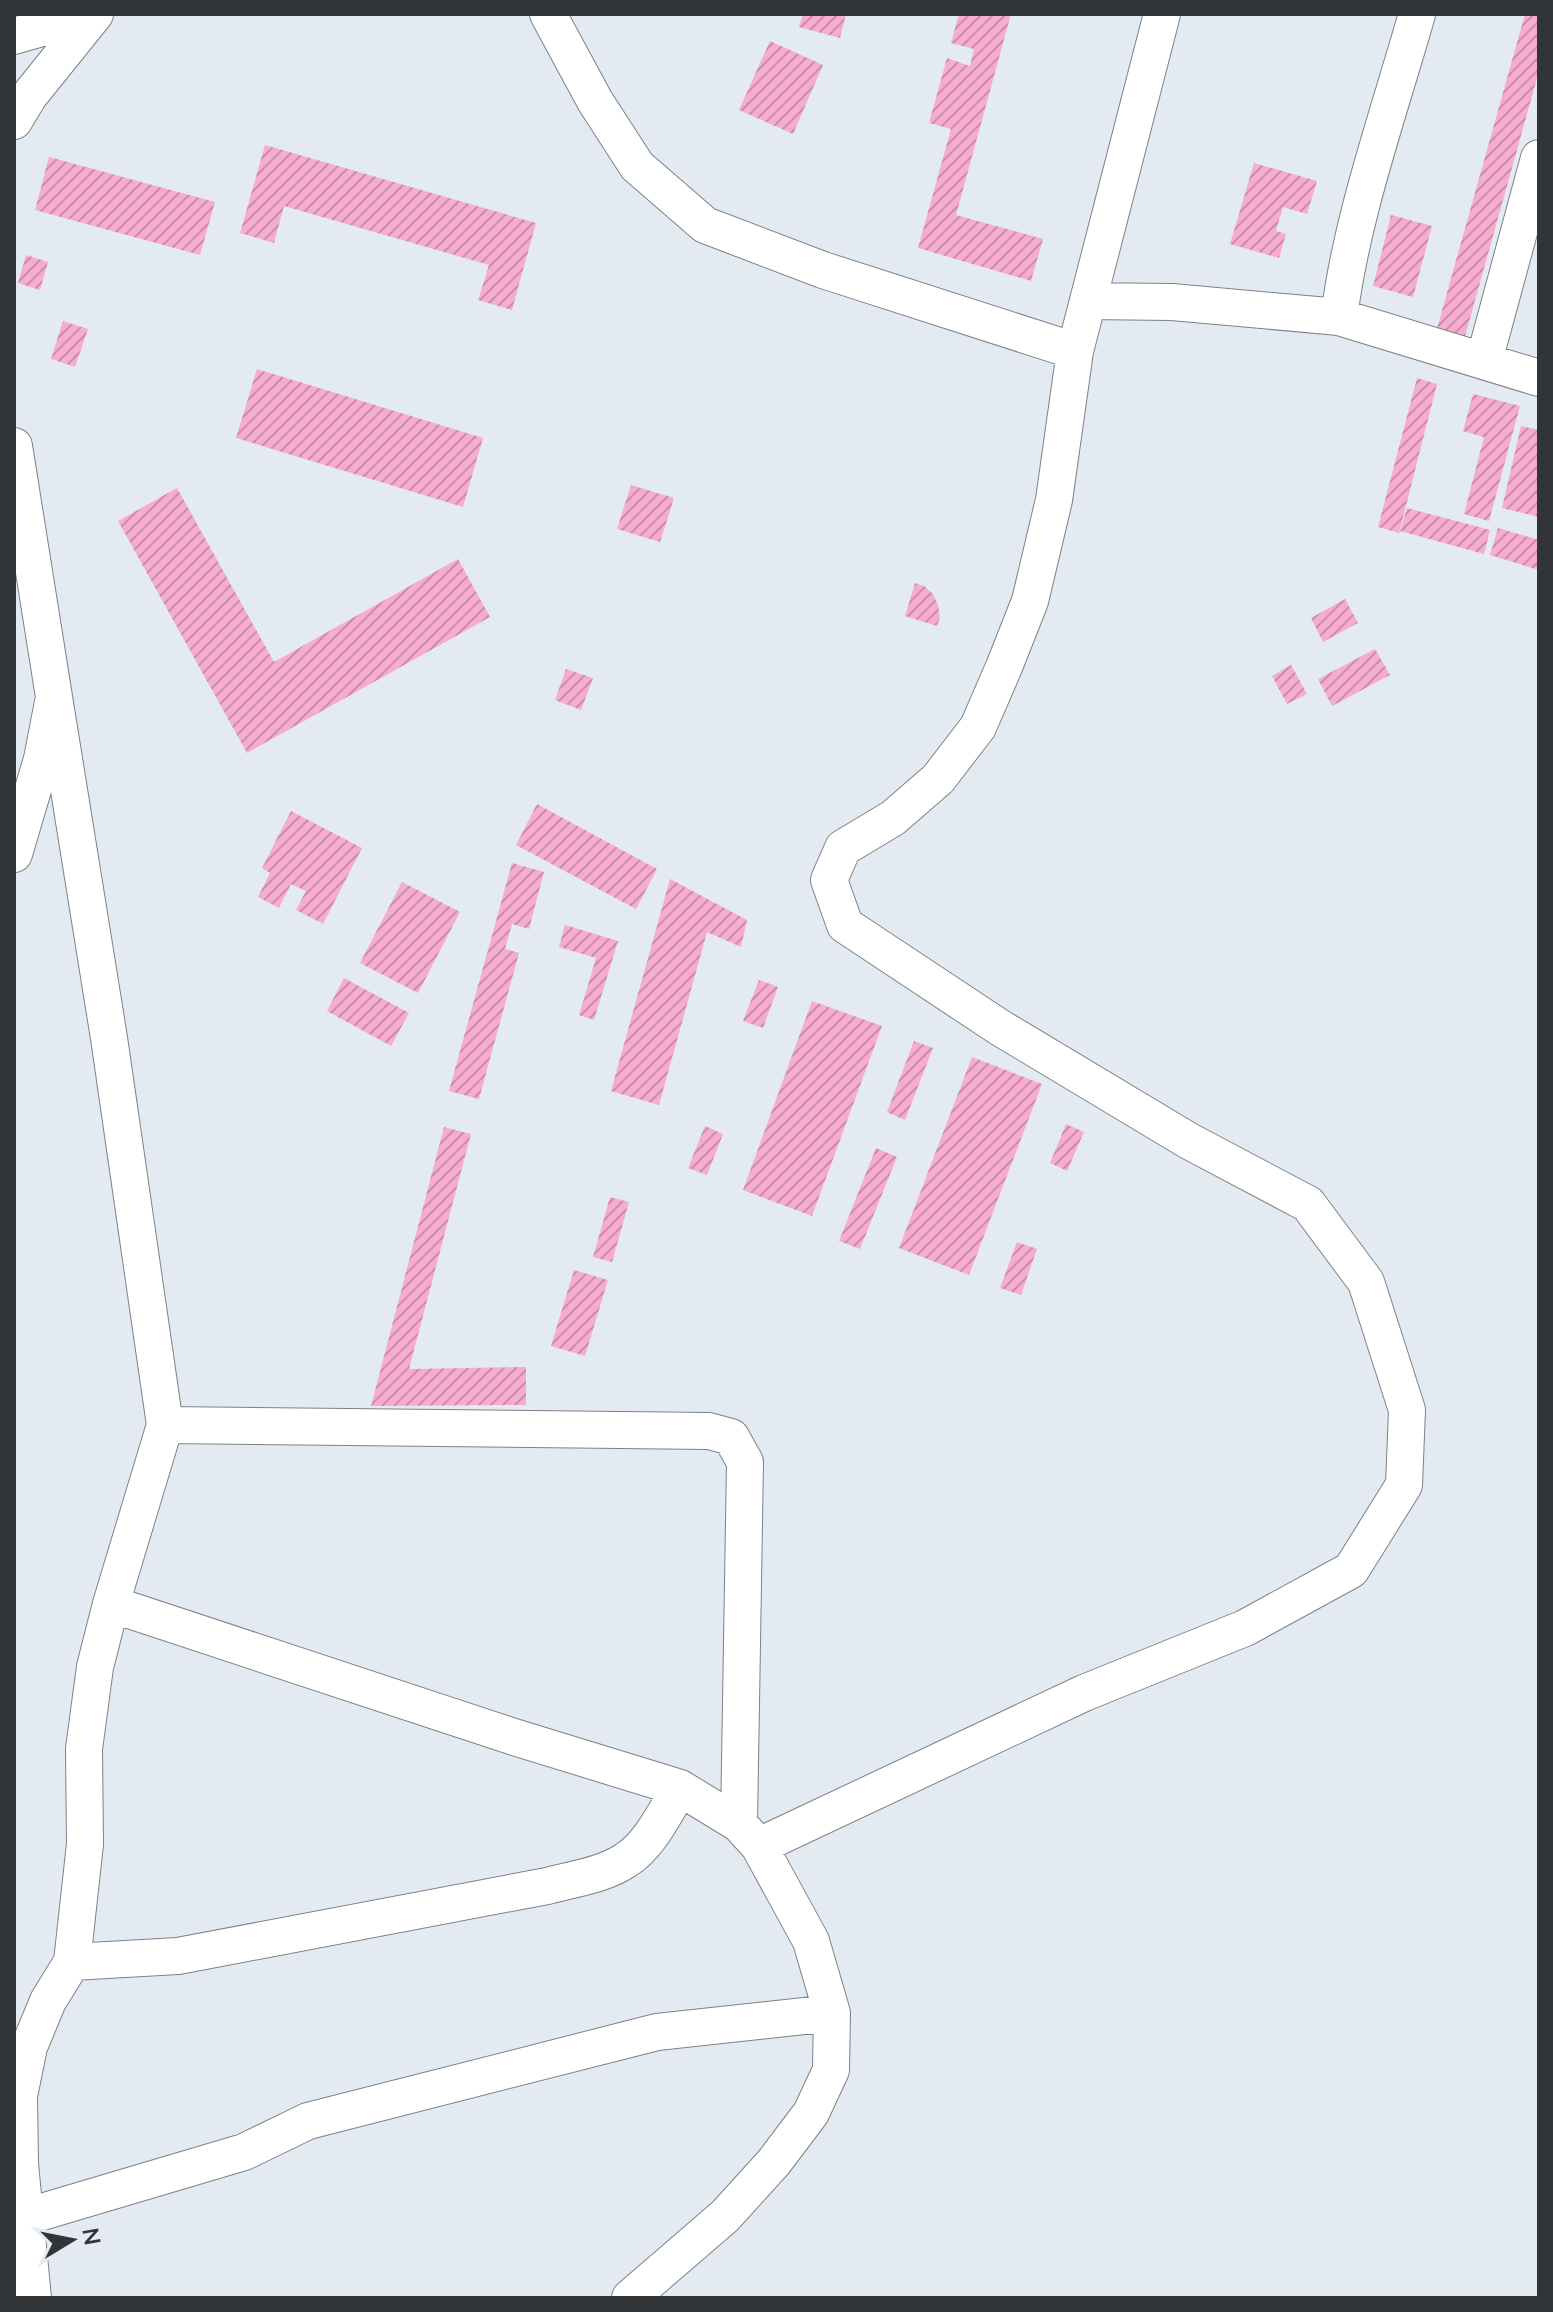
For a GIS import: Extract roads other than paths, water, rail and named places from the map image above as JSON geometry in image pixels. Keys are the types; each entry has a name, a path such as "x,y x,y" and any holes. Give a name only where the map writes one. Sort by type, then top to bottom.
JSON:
{"street":[{"path":"14,36 92,14"},
{"path":"14,121 29,96 92,14"},
{"path":"548,14 595,101 637,166 705,225 823,270 1075,351"},
{"path":"749,1835 1245,1628 1351,1570 1404,1485 1407,1410 1366,1282 1308,1204 1189,1141 1026,1043 845,925 829,880 843,848 893,818 938,779 978,727 1030,601 1054,500 1075,351 1162,14"},
{"path":"1339,317 1344,281 1366,193 1417,14"},
{"path":"1484,361 1539,158"},
{"path":"1088,301 1172,302 1339,317 1539,378"},
{"path":"14,446 109,1038 165,1425 95,1667 84,1749 85,1844 72,1962 48,2001 29,2047 19,2096 20,2164 33,2298"},
{"path":"14,854 42,759 54,697"},
{"path":"165,1425 709,1431 731,1437 745,1462 749,1835"},
{"path":"111,1604 511,1736 680,1788 749,1835 811,1941 832,2013 831,2070 811,2113 774,2162 725,2216 630,2298"},
{"path":"72,1962 178,1956 547,1886 606,1870 628,1859 646,1841 680,1788"},
{"path":"25,2217 244,2152 308,2121 657,2032 832,2013"}]}
